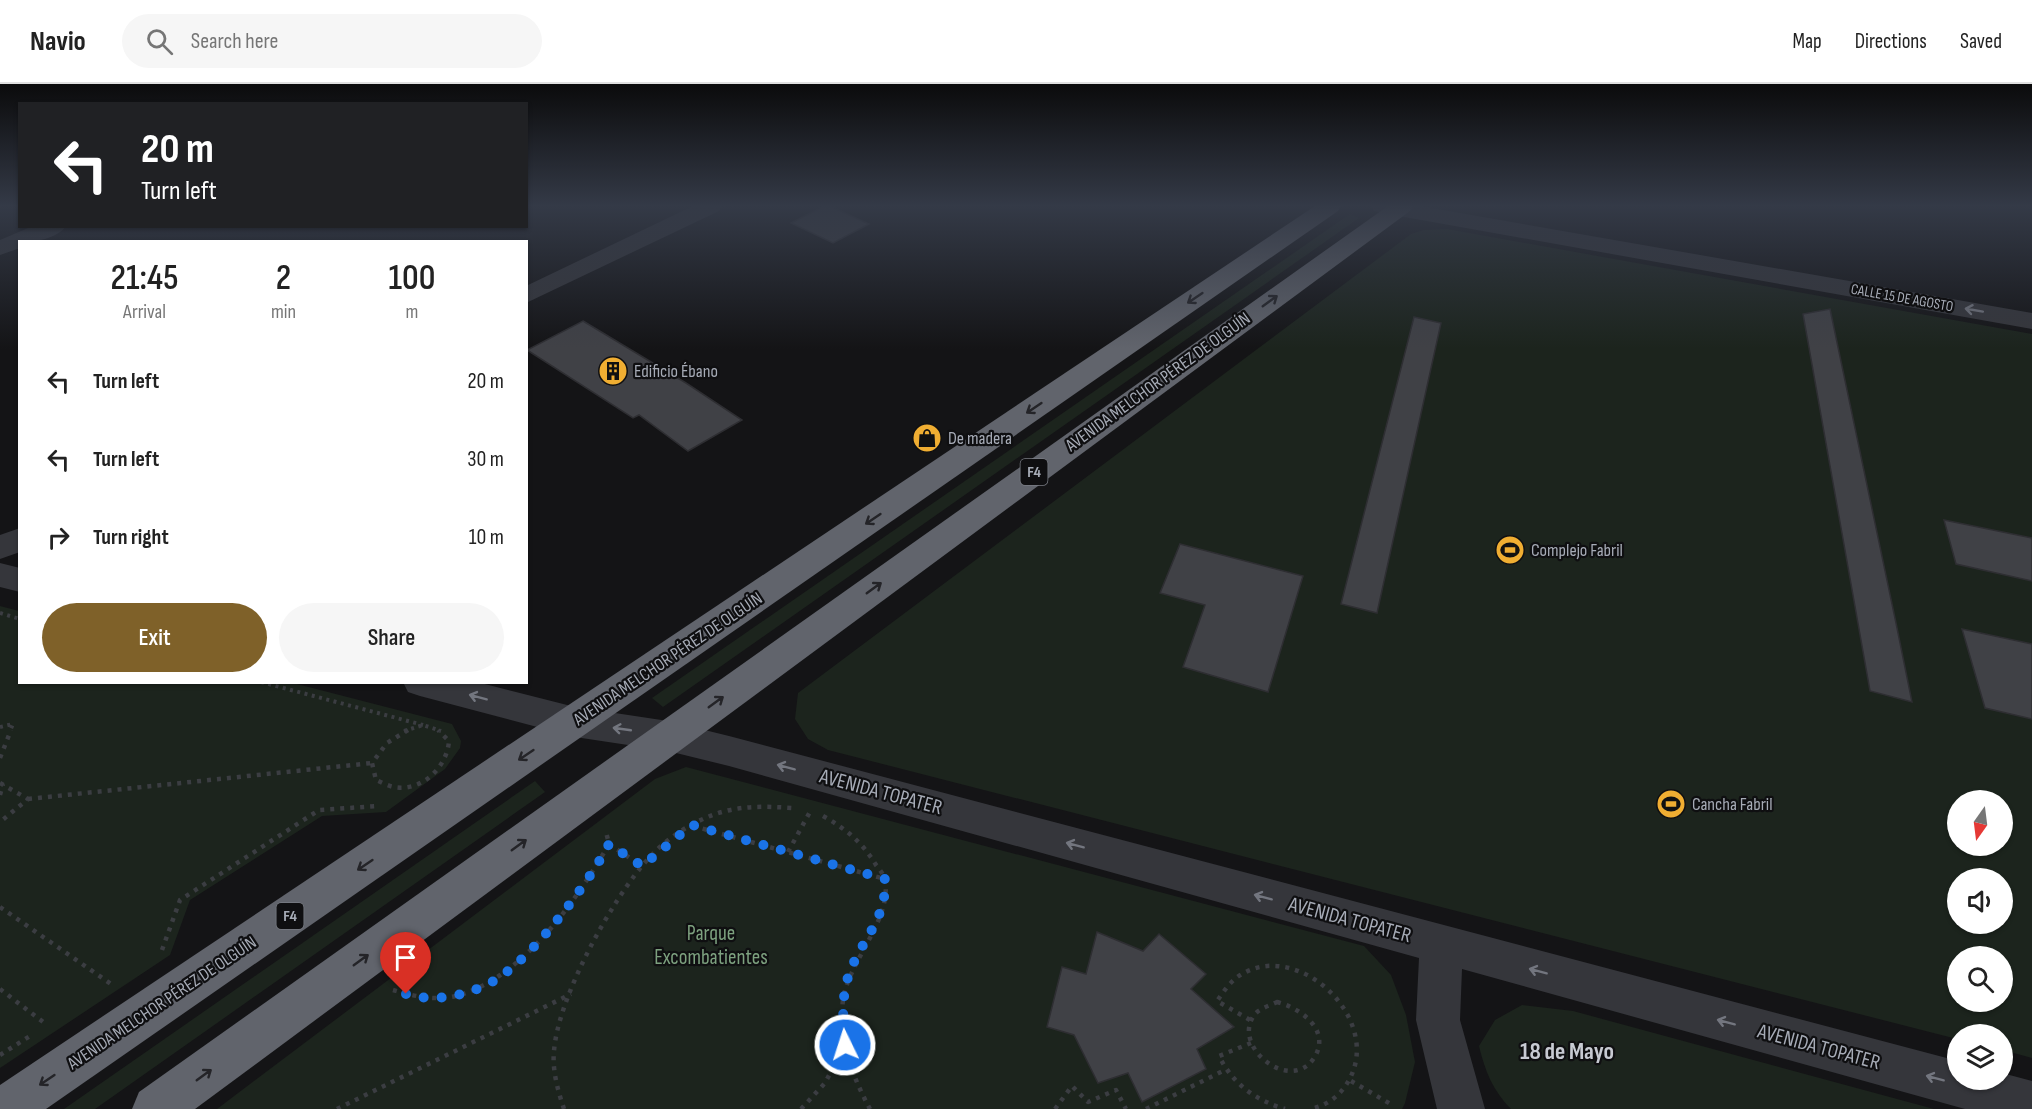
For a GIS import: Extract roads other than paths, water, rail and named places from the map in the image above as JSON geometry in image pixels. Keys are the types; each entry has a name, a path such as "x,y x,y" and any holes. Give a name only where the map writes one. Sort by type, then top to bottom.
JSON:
{"highway":[{"name":"AVENIDA MELCHOR PÉREZ DE OLGUÍN","path":"5,1109 1259,254"},
{"name":"AVENIDA MELCHOR PÉREZ DE OLGUÍN","path":"156,1109 1331,254"}],"street":[{"path":"528,295 613,254"},
{"name":"CALLE 15 DE AGOSTO","path":"1657,254 2032,321"},
{"path":"0,548 18,540"},
{"path":"0,575 18,580"},
{"name":"AVENIDA TOPATER","path":"428,684 575,722 668,736 2032,1104"},
{"path":"1442,945 1438,1020 1461,1109"}],"place":[{"name":"Edificio Ébano","path":"613,371"},
{"name":"De madera","path":"927,438"},
{"name":"Complejo Fabril","path":"1510,550"},
{"name":"Cancha Fabril","path":"1671,804"}],"district":[{"name":"18 de Mayo","path":"1567,1051"}],"park label":[{"name":"Parque Excombatientes","path":"711,945"}]}
